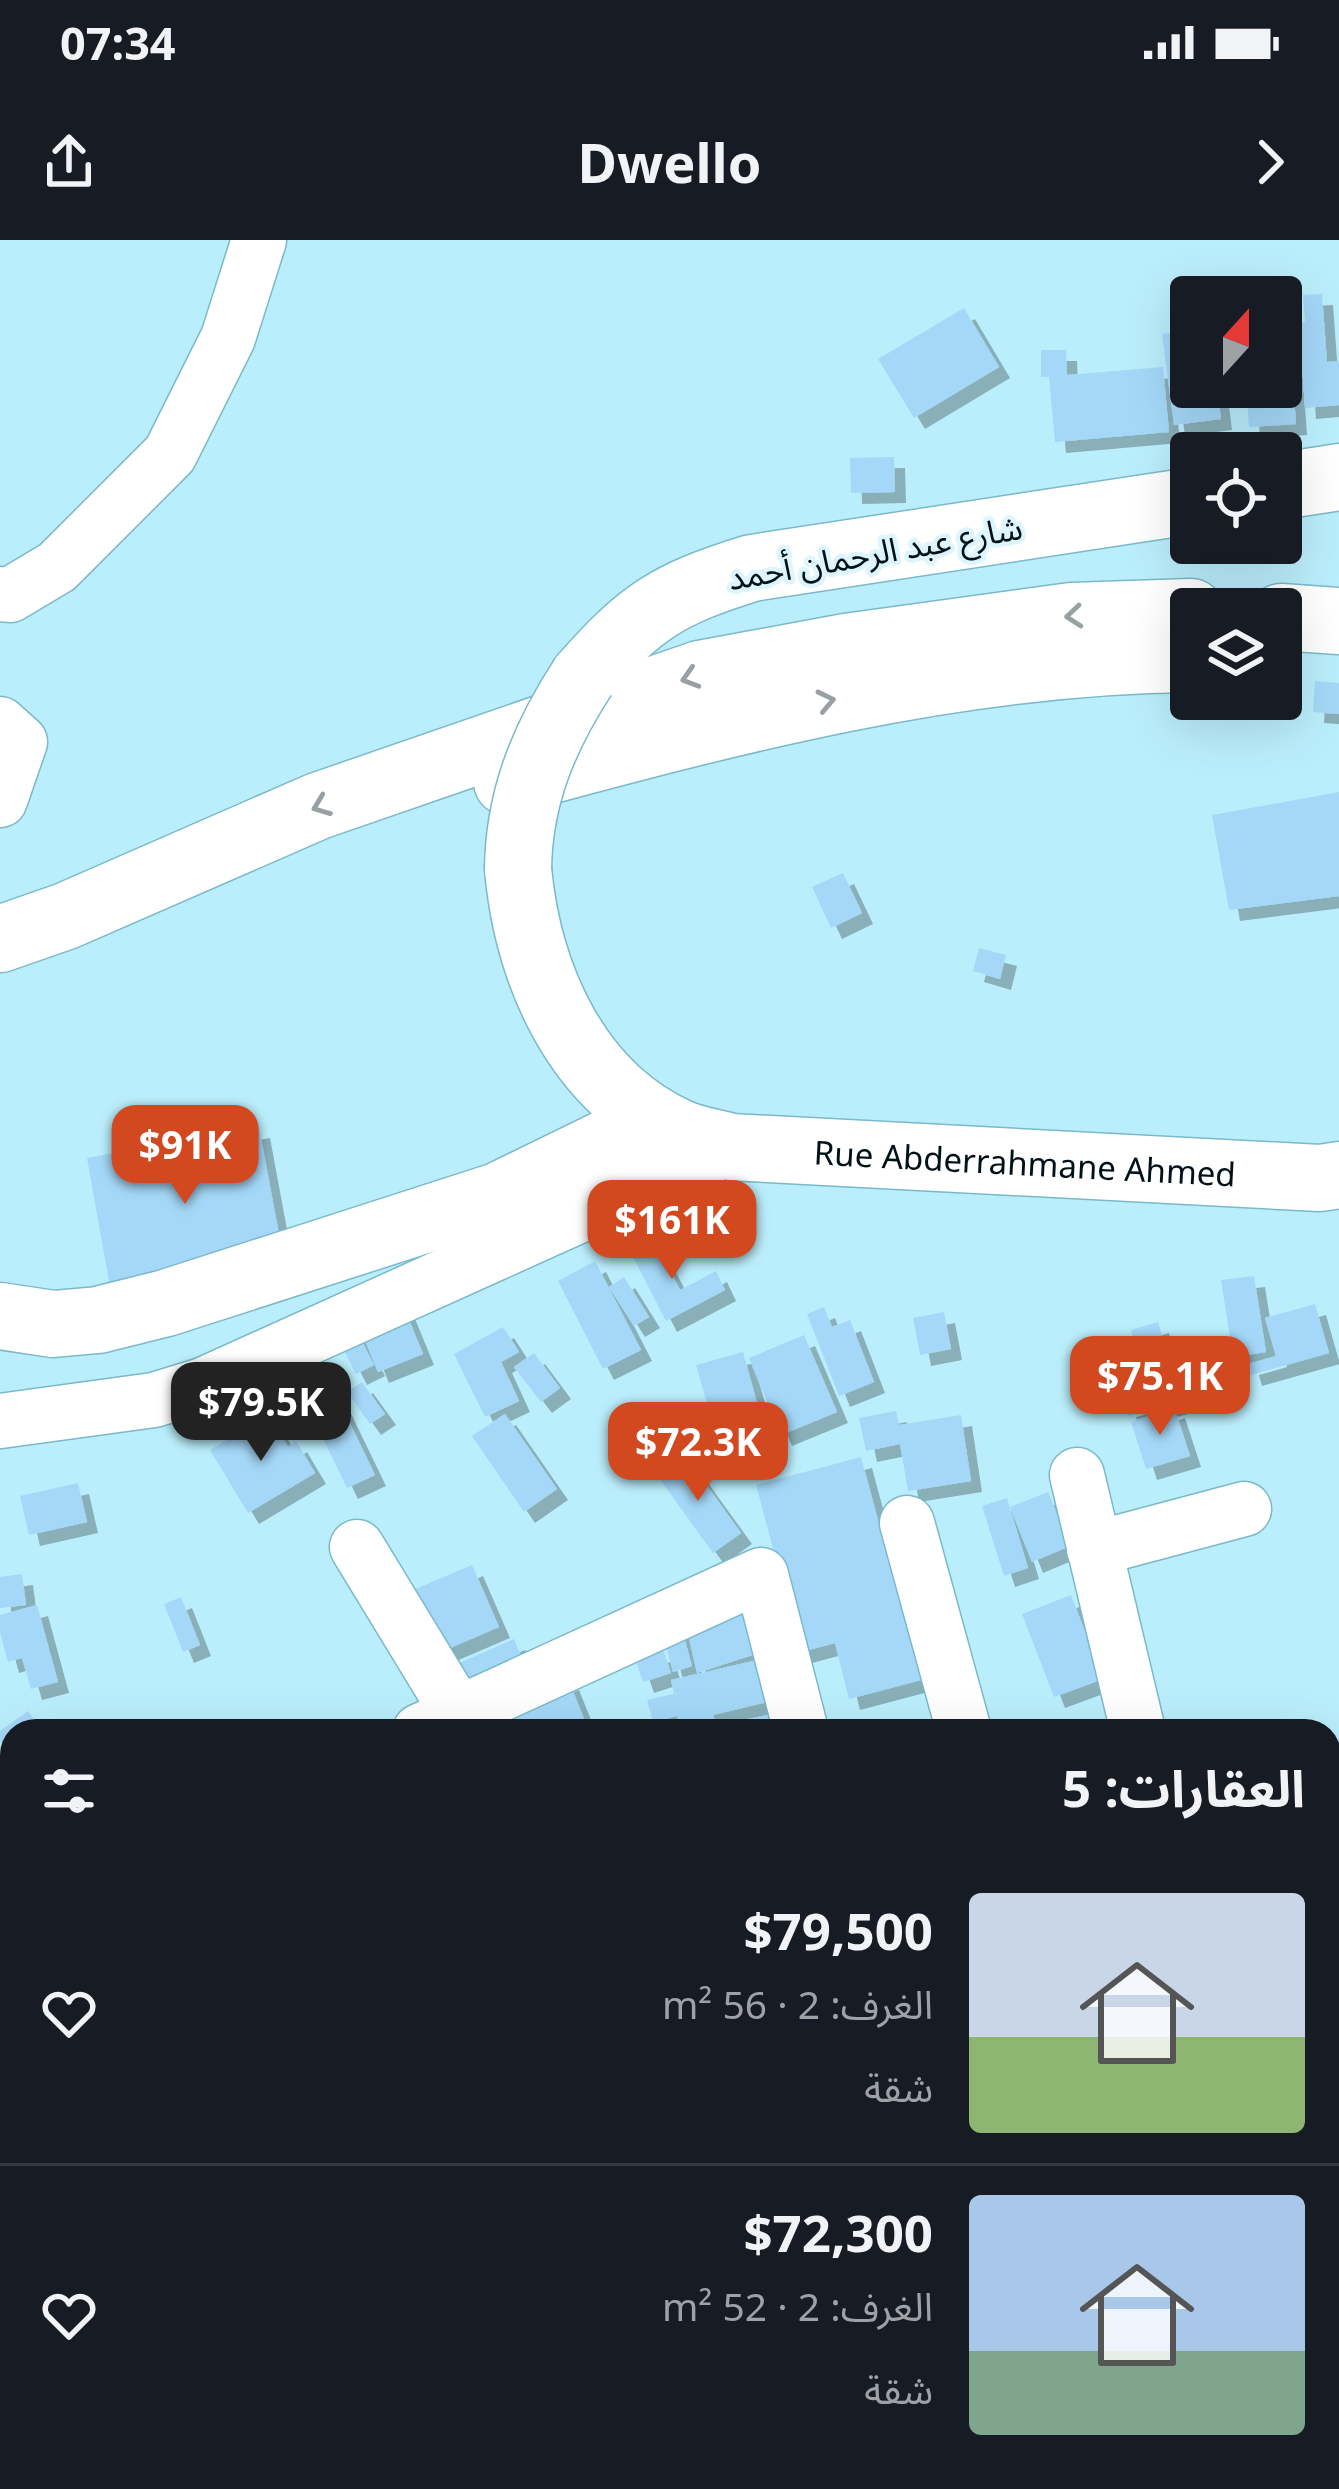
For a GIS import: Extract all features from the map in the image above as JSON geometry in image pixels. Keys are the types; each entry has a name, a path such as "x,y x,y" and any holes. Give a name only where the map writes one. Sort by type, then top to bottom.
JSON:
{"main road":[{"path":"1302,483 1339,477"},
{"name":"شارع عبد الرحمان أحمد","path":"518,869 519,833 541,750 583,676 652,608 696,585 752,568 1170,504"},
{"path":"0,939 66,916 318,806 700,674 846,647 1072,616 1170,613"},
{"path":"1302,618 1339,621"},
{"path":"1302,658 1339,657"},
{"path":"0,976 86,949 488,787 720,724 999,670 1170,660"},
{"name":"Rue Abderrahmane Ahmed","path":"518,869 522,911 534,955 568,1032 592,1069 620,1097 684,1135 731,1147 1159,1171 1339,1175"},
{"path":"0,1316 53,1324 98,1320 166,1303 498,1196 654,1120"}],"street":[{"path":"0,594 10,595 56,567 170,454 228,338 259,240"},
{"path":"0,724 20,742 0,800"},
{"path":"0,1421 135,1403 203,1385 731,1147"},
{"path":"1077,1475 1135,1719"},
{"path":"1094,1549 1244,1509"},
{"path":"907,1523 961,1719"},
{"path":"357,1547 438,1719"},
{"path":"446,1719 761,1575 798,1719"}],"building":[{"path":"1322,294 1327,362 1339,361 1339,405 1305,408 1303,295"},
{"path":"964,308 999,367 914,418 878,359"},
{"path":"1170,333 1170,395 1162,334"},
{"path":"1041,350 1066,350 1067,375 1163,367 1169,432 1055,442 1049,377 1041,377"},
{"path":"1172,408 1220,408 1221,419 1174,425"},
{"path":"1248,408 1295,408 1296,424 1249,427"},
{"path":"894,457 895,492 851,493 850,458"},
{"path":"1315,681 1339,683 1339,714 1313,712"},
{"path":"1339,792 1339,896 1229,910 1212,815"},
{"path":"843,873 862,913 831,928 812,887"},
{"path":"979,948 1006,955 1000,979 973,971"},
{"path":"259,1127 283,1256 110,1287 87,1158"},
{"path":"652,1237 680,1290 716,1271 725,1290 666,1321 629,1249"},
{"path":"595,1261 641,1350 603,1369 558,1281"},
{"path":"1254,1276 1266,1352 1233,1357 1221,1280"},
{"path":"624,1277 649,1317 634,1326 609,1287"},
{"path":"402,1303 423,1354 378,1372 357,1321"},
{"path":"1315,1304 1329,1353 1251,1375 1248,1364 1276,1356 1265,1318"},
{"path":"824,1307 832,1327 850,1320 874,1382 839,1396 807,1314"},
{"path":"944,1312 951,1349 920,1355 913,1318"},
{"path":"351,1320 374,1365 356,1374 333,1329"},
{"path":"1158,1322 1181,1402 1128,1416 1125,1406 1150,1400 1131,1330"},
{"path":"503,1327 519,1352 501,1362 519,1401 485,1417 454,1354"},
{"path":"804,1335 837,1412 781,1435 749,1358"},
{"path":"743,1352 768,1443 722,1456 696,1365"},
{"path":"534,1353 560,1388 541,1402 514,1367"},
{"path":"317,1355 375,1475 347,1488 289,1368"},
{"path":"362,1382 385,1414 370,1424 347,1392"},
{"path":"1174,1407 1190,1456 1146,1469 1131,1422"},
{"path":"896,1411 899,1425 961,1415 971,1481 908,1491 900,1444 866,1451 859,1418"},
{"path":"505,1414 557,1489 524,1512 472,1436"},
{"path":"269,1415 288,1447 296,1441 315,1473 248,1513 210,1450"},
{"path":"684,1454 741,1533 713,1553 656,1474"},
{"path":"861,1457 921,1680 849,1699 835,1643 801,1652 756,1485"},
{"path":"78,1483 87,1522 29,1535 20,1496"},
{"path":"1048,1492 1070,1546 1032,1562 1010,1507"},
{"path":"1007,1498 1028,1568 1004,1576 982,1506"},
{"path":"472,1565 499,1627 429,1657 401,1595"},
{"path":"22,1574 26,1605 0,1608 0,1577"},
{"path":"754,1592 768,1650 697,1673 686,1625"},
{"path":"1071,1595 1103,1679 1054,1697 1022,1614"},
{"path":"181,1597 200,1645 183,1652 164,1604"},
{"path":"37,1605 58,1682 31,1689 22,1658 8,1662 0,1615"},
{"path":"681,1626 692,1666 673,1672 662,1631"},
{"path":"514,1639 530,1678 466,1705 450,1667"},
{"path":"663,1650 671,1673 643,1682 635,1658"},
{"path":"766,1658 776,1700 713,1715 714,1719 652,1719 647,1700 674,1694 671,1680"},
{"path":"568,1679 584,1719 470,1719"},
{"path":"782,1712 783,1719 748,1719"}]}
